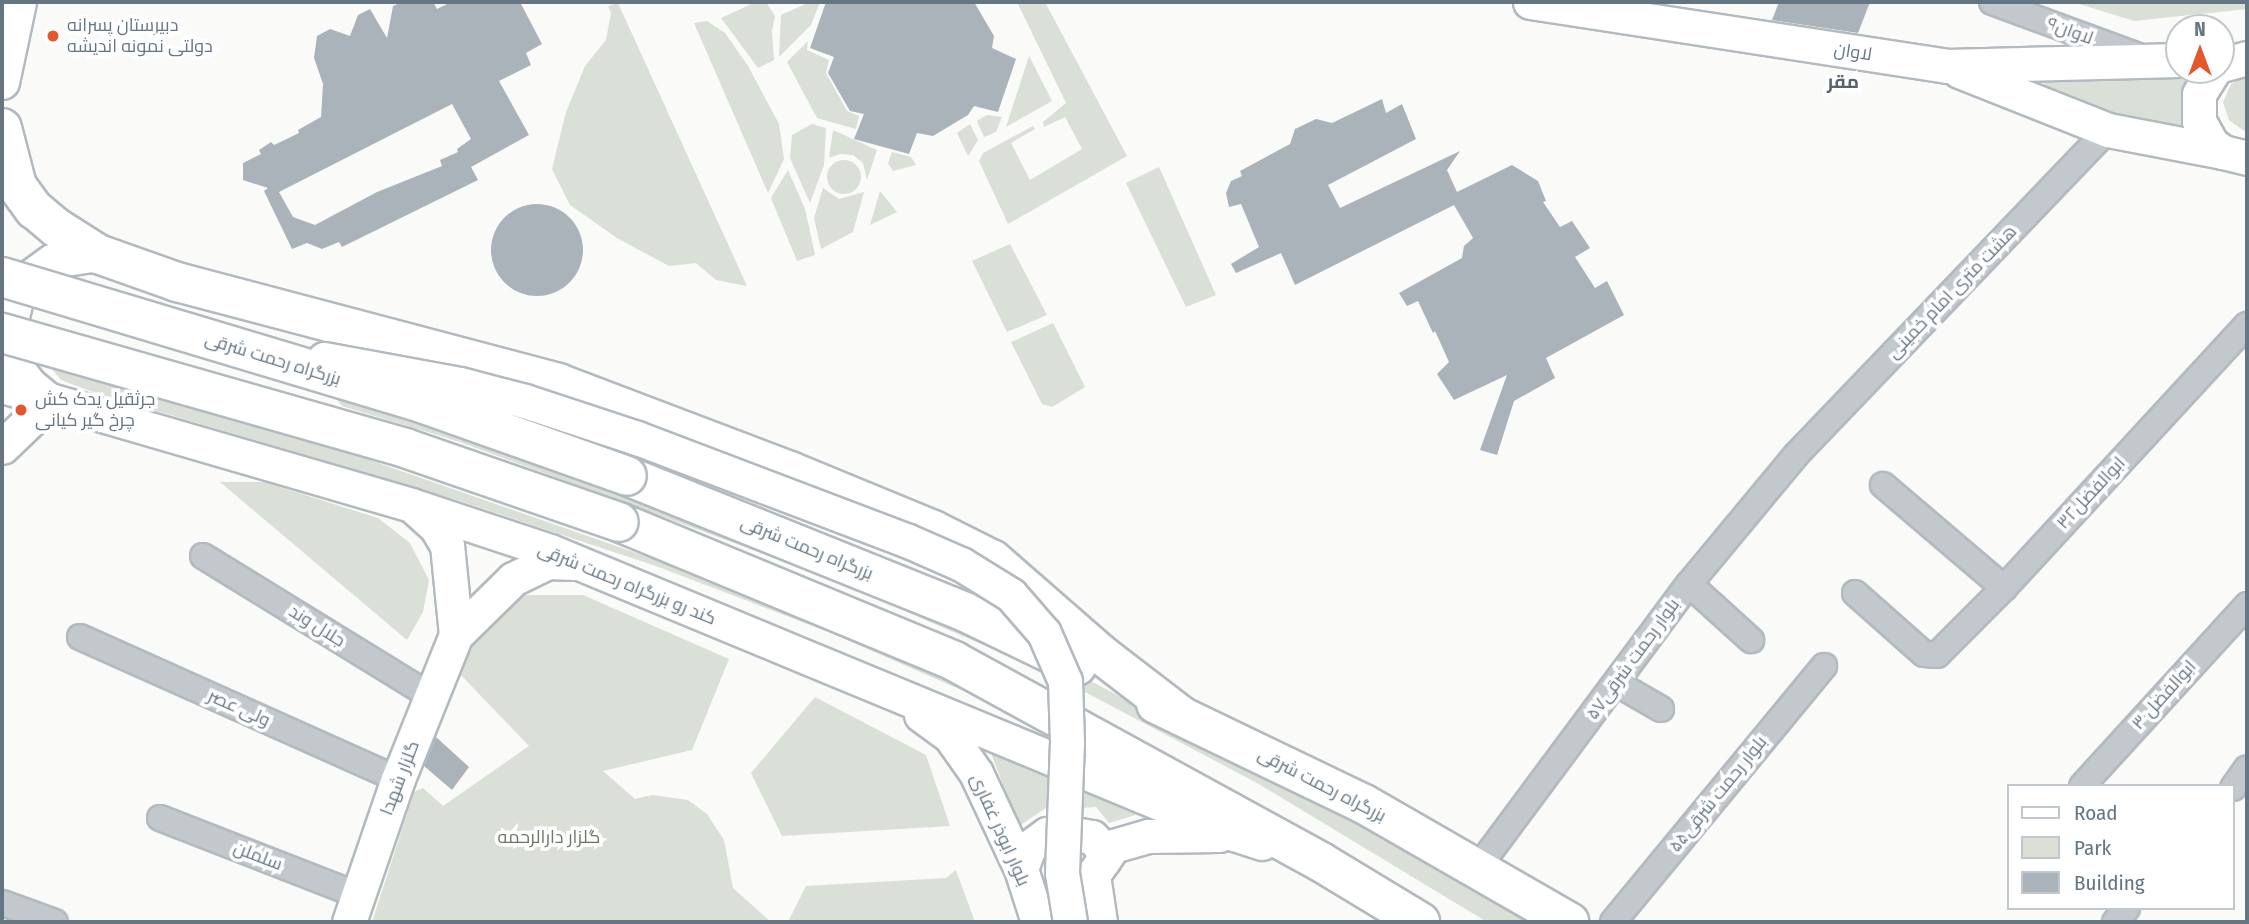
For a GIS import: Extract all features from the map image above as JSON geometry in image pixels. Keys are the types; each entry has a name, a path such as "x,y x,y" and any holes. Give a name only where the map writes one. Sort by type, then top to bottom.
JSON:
{"highway":[{"path":"2,128 17,186 34,209 57,228 98,254 177,282 558,383 790,471 933,530 993,560 1104,656 1180,715"},
{"name":"بزرگراه رحمت شرقی","path":"2,276 424,404 628,476 965,612 1364,804 1569,922"},
{"path":"2,333 405,448 619,522 954,661 1321,862 1420,922"}],"main road":[{"path":"2,82 19,2"},
{"name":"لاوان","path":"1530,2 1947,66 2164,60"},
{"path":"1947,66 2108,130 2235,155"},
{"path":"2203,84 2197,107 2204,133 2235,155"},
{"path":"2,447 50,401 30,385 13,363 8,334 16,299 24,281 52,261 98,254"},
{"path":"201,337 460,384 525,401 624,434 906,540 961,564 1011,595 1044,633 1065,681 1067,742 1062,873 1070,922"},
{"name":"کند رو بزرگراه رحمت شرقی","path":"2,386 411,505 579,563 1234,834"},
{"name":"گلزار شهدا","path":"411,505 436,527 447,545 456,635"},
{"name":"گلزار شهدا","path":"353,909 398,779 456,635 513,579 548,562 579,563"},
{"name":"بلوار ابوذر غفاری","path":"888,691 950,736 976,774 1021,869 1038,922"},
{"path":"1021,869 1029,848 1047,834 1063,832 1092,837 1101,847 1104,860"},
{"path":"1100,922 1093,875 1114,846 1148,836 1234,834 1321,862"}],"street":[{"name":"۹لاوان","path":"1992,2 2164,60"},
{"name":"هشت متری امام خمینی","path":"1796,455 2108,130"},
{"name":"ابوالفضل۳۲","path":"1855,593 1924,654 1937,654 2004,588 2247,325"},
{"name":"۵۷بلوار رحمت شرقی","path":"1477,869 1689,583 1796,455"},
{"path":"1883,485 2004,588"},
{"name":"جلال وند","path":"203,556 431,696"},
{"path":"1689,583 1751,640"},
{"name":"ابوالفضل۳۰","path":"2084,784 2247,605"},
{"name":"ولی عصر","path":"80,636 398,779"},
{"name":"بلوار رحمت شرقی۵۵","path":"1613,922 1824,666"},
{"path":"1616,683 1661,709"},
{"path":"2235,785 2247,768"},
{"name":"سلملن","path":"159,818 353,909"},
{"path":"3,904 55,922"}],"green space":[{"path":"756,2 766,2 775,16 772,31 774,60 758,68 721,18"},
{"path":"810,2 820,2 811,25 779,57 781,15"},
{"path":"1017,2 1045,2 1127,156 1008,224 979,161 983,153 1033,126 1035,129 1011,143 1030,180 1082,149 1065,117 1044,127 1043,122 1066,103"},
{"path":"2073,2 2247,2 2247,9 2200,14 2165,14 2165,18 2134,21"},
{"path":"618,3 747,286 716,280 696,263 669,266 617,238 570,205 552,169 566,112 585,66 606,40 611,13 608,6"},
{"path":"707,21 725,33 748,66 779,124 784,159 768,193 694,23"},
{"path":"808,41 807,50 829,60 826,73 847,111 859,116 856,129 817,118 787,62"},
{"path":"1029,56 1052,101 1006,127"},
{"path":"2165,71 2165,84 2188,84 2188,135 2099,112 2048,92 2042,85 2053,78"},
{"path":"2247,75 2247,133 2229,120 2223,102 2231,84"},
{"path":"987,115 1002,117 996,132 984,137 977,121"},
{"path":"812,124 826,128 824,165 810,203 790,158 792,135"},
{"path":"970,124 978,140 968,156 957,133"},
{"path":"833,130 877,150 867,180 863,163 853,155 840,154 829,158"},
{"path":"892,152 911,157 916,165 893,171 888,163"},
{"path":"844,160 856,165 861,177 856,189 844,194 832,189 827,177 832,165"},
{"path":"1159,167 1216,295 1186,307 1126,183"},
{"path":"788,170 805,209 815,255 797,261 771,198"},
{"path":"823,188 839,199 864,192 853,232 821,249 814,218"},
{"path":"880,191 897,212 870,225"},
{"path":"1010,244 1047,315 1007,332 972,261"},
{"path":"1053,323 1085,387 1052,407 1042,404 1011,342"},
{"path":"47,363 344,451 777,602 1000,698 1048,728 831,633 656,566 460,501 93,392 61,380"},
{"path":"334,396 489,439 1042,659 1041,670 824,576 460,442 342,406"},
{"path":"220,482 264,482 378,518 410,543 429,580 423,612 407,640"},
{"name":"گلزار دارالرحمه","path":"521,595 583,595 729,659 692,750 603,771 635,799 652,795 688,800 707,814 724,840 733,888 771,922 372,922 414,792 423,788 443,806 529,746 458,672 480,633"},
{"path":"1081,676 1377,831 1537,922 1487,922 1257,783 1085,692"},
{"path":"815,697 926,755 950,826 782,836 751,773"},
{"path":"987,743 1050,770 1046,808 1019,826"},
{"path":"1086,783 1142,813 1109,823 1096,807 1081,808"},
{"path":"956,870 975,922 788,922 806,886 946,878"}],"building":[{"path":"402,2 433,2 437,9 451,2 520,2 542,44 526,53 531,65 499,81 529,135 471,167 478,180 342,247 339,242 322,249 307,243 292,249 264,191 268,188 243,180 243,163 261,154 259,150 271,142 274,145 299,133 298,130 321,117 323,84 314,58 317,36 330,29 350,36 358,15 370,9 387,38 393,6","holes":["452,104 471,139 457,149 458,152 440,160 442,166 377,192 315,225 293,217 279,192"]},
{"path":"826,2 974,2 994,36 992,48 1016,59 998,112 974,106 968,115 933,136 917,133 909,154 854,139 864,114 850,111 828,73 834,57 810,48"},
{"path":"1779,2 1870,2 1858,33 1772,20"},
{"path":"1382,99 1386,113 1402,104 1416,139 1328,185 1340,208 1460,151 1447,170 1457,192 1512,165 1538,181 1546,201 1543,202 1560,227 1572,221 1590,248 1575,257 1595,288 1607,281 1624,315 1546,358 1555,378 1514,401 1497,455 1480,450 1507,375 1454,400 1437,374 1449,362 1435,331 1433,333 1418,301 1407,306 1399,293 1462,258 1464,246 1473,238 1454,205 1295,285 1281,253 1236,273 1231,264 1259,247 1241,204 1229,207 1226,193 1231,181 1242,176 1240,171 1290,144 1295,129 1316,119 1332,123"},
{"path":"528,204 546,204 563,211 576,224 583,241 583,259 576,276 563,289 546,296 528,296 511,289 498,276 491,259 491,241 498,224 511,211"},
{"path":"436,737 469,767 452,790 424,766"}],"place":[{"name":"دبیرستان پسرانه دولتی نمونه اندیشه","path":"53,36"},
{"name":"جرثقیل یدک کش چرخ گیر کیانی","path":"21,410"}],"district":[{"name":"مقر","path":"1843,82"}]}
